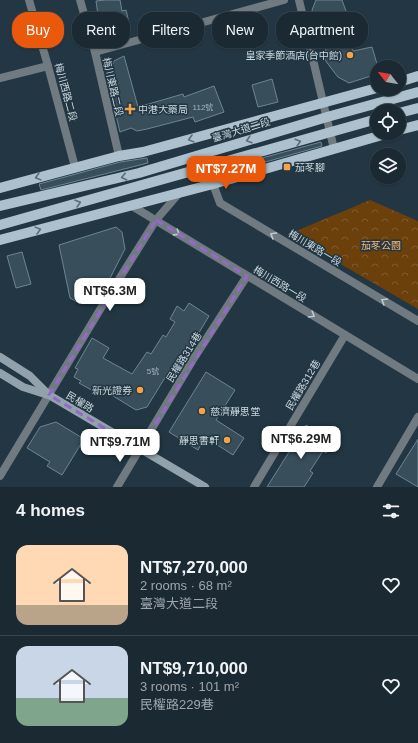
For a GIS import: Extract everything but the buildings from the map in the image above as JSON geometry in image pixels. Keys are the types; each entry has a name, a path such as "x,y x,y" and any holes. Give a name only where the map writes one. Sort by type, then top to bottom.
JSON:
{"main road":[{"path":"406,80 418,76"},
{"name":"臺灣大道二段","path":"0,188 75,167 119,156 143,152 370,90"},
{"name":"臺灣大道二段","path":"0,206 139,173 327,117 418,92"},
{"path":"406,111 418,108"},
{"path":"0,225 370,121"},
{"path":"406,128 418,125"},
{"path":"0,240 213,184 370,139"},
{"name":"民權路","path":"0,357 30,376 49,395"},
{"name":"民權路","path":"0,373 23,387 49,395 205,487"}],"street":[{"name":"梅川西路二段","path":"29,0 75,167"},
{"name":"梅川東路二段","path":"80,0 95,52 119,156"},
{"path":"95,52 284,0"},
{"path":"299,0 334,149"},
{"path":"0,78 48,66"},
{"name":"梅川東路一段","path":"213,184 220,203 418,321"},
{"path":"0,476 156,220 180,192"},
{"name":"梅川西路一段","path":"132,206 418,380"},
{"name":"民權路314巷","path":"117,487 194,358 247,276"},
{"name":"民權路312巷","path":"254,487 345,335"},
{"path":"377,487 418,417"}],"highlighted area":[{"path":"156,220 247,276 140,449 49,395"}],"green space":[{"name":"茄苳公園","path":"370,200 418,221 418,309 289,234"}],"place":[{"name":"皇家季節酒店(台中館)","path":"350,55"},
{"name":"中港大藥局","path":"130,109"},
{"name":"茄苳腳","path":"287,167"},
{"name":"新光證券","path":"140,390"},
{"name":"慈濟靜思堂","path":"202,411"},
{"name":"靜思書軒","path":"227,440"}]}
